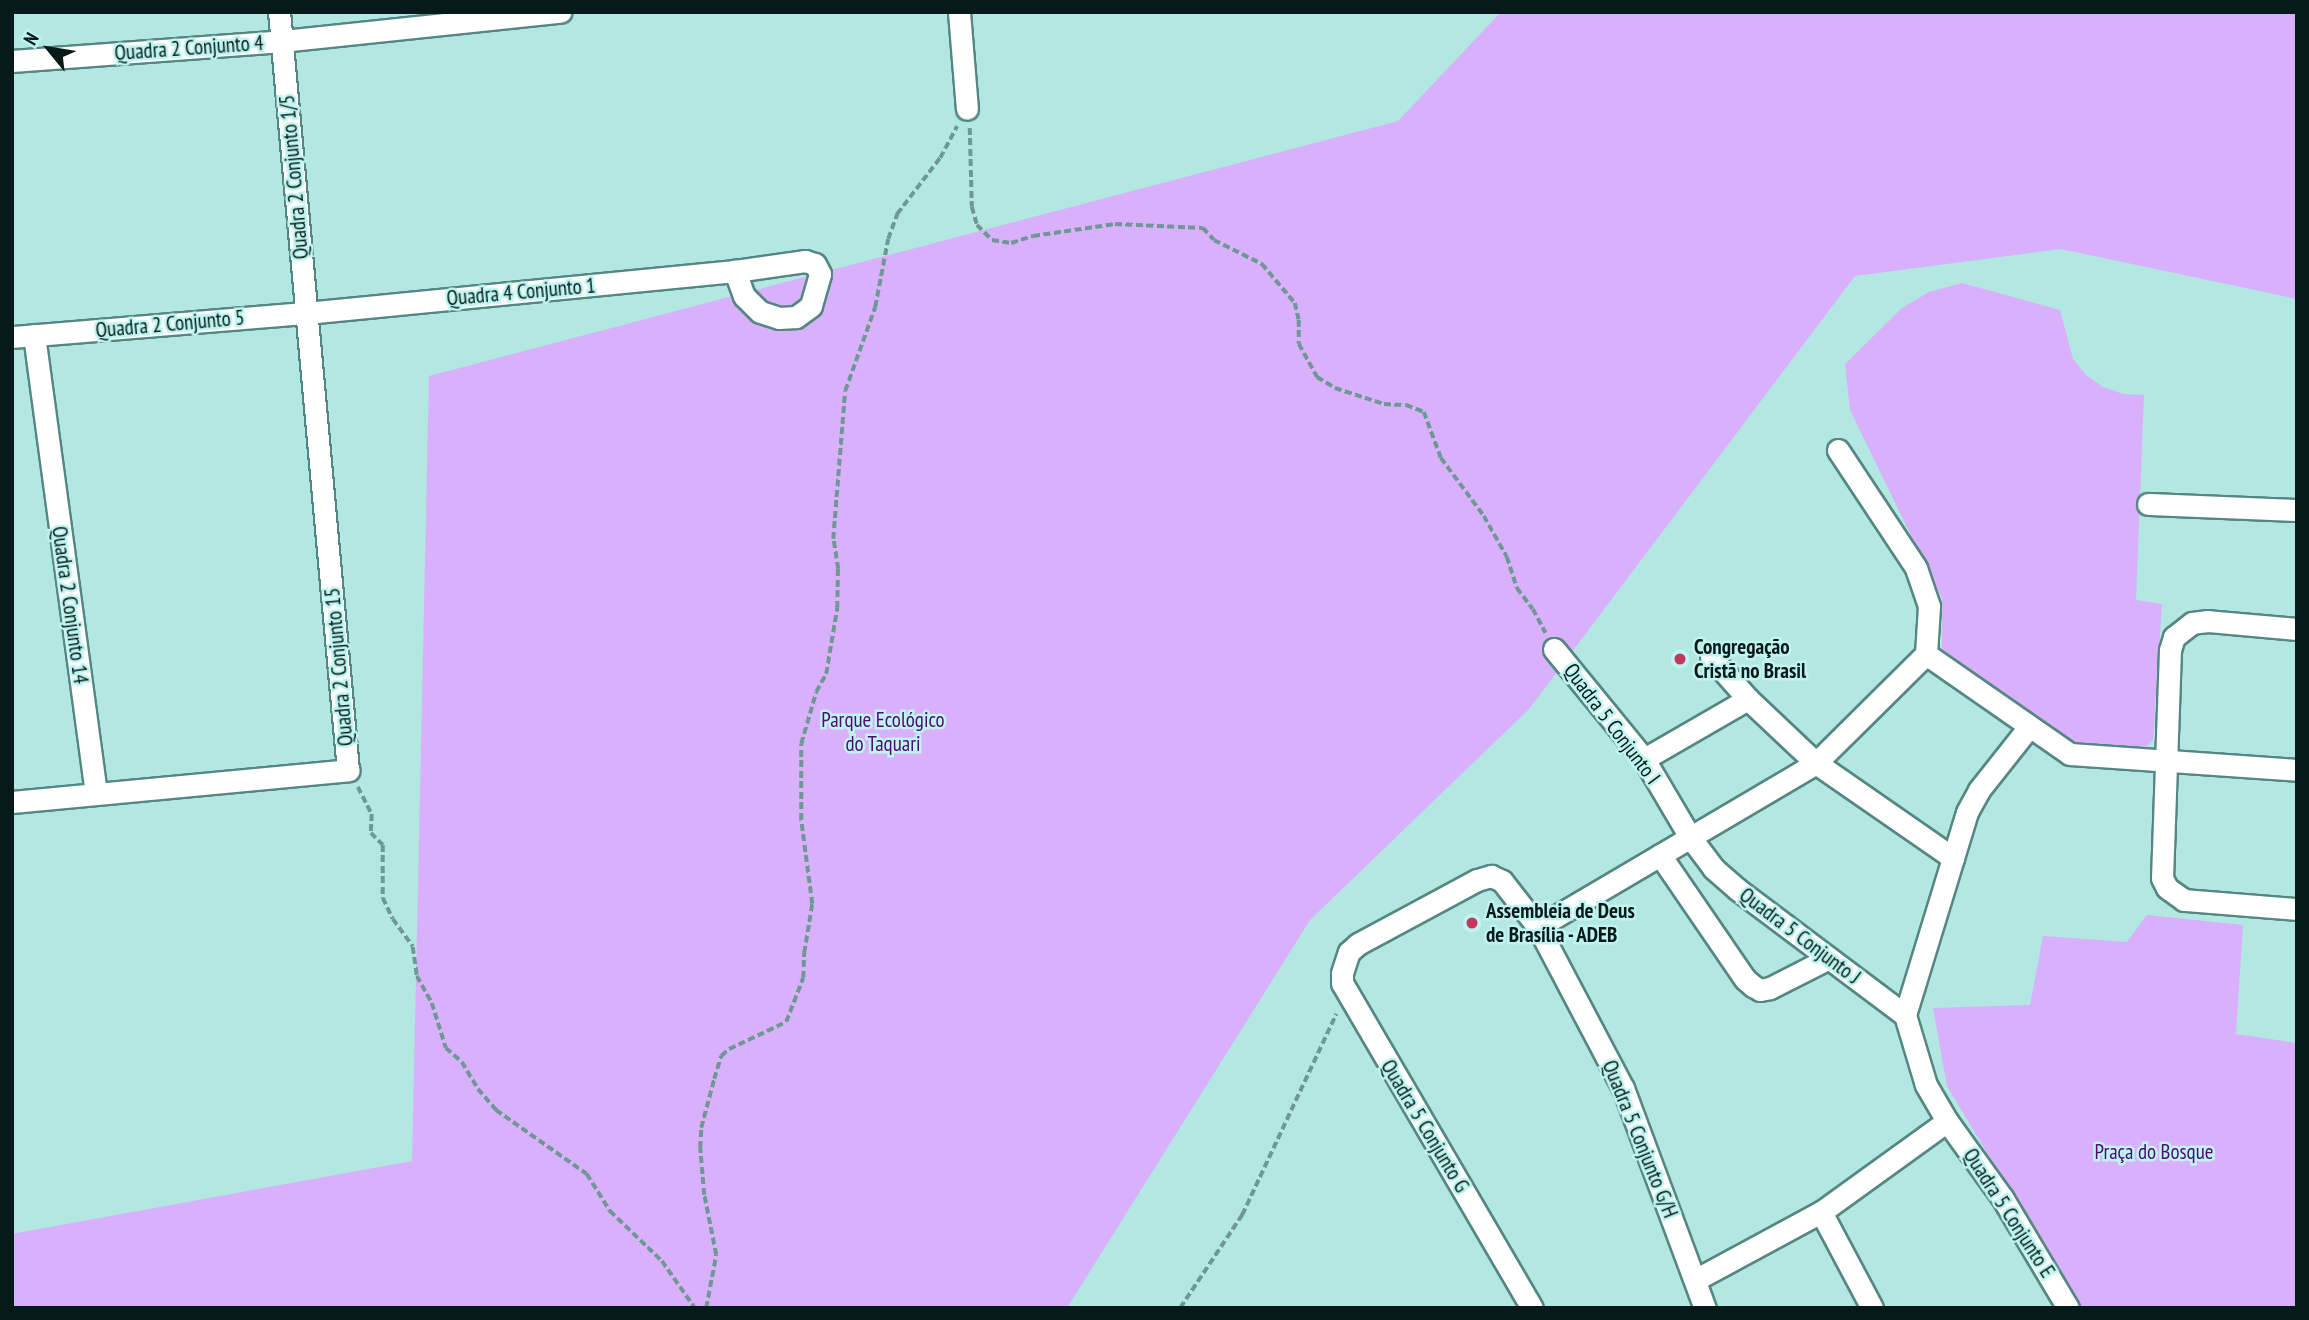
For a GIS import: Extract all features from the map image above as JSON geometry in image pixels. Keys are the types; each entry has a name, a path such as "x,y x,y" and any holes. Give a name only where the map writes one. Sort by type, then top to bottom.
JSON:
{"street":[{"name":"Quadra 2 Conjunto 1/5","path":"279,12 306,313"},
{"name":"Quadra 2 Conjunto 4","path":"13,54 282,41 560,12"},
{"path":"959,12 967,109"},
{"name":"Quadra 4 Conjunto 1","path":"306,313 735,271"},
{"name":"Quadra 2 Conjunto 5","path":"12,337 306,313"},
{"name":"Quadra 2 Conjunto 15","path":"96,792 348,770 306,313"},
{"name":"Quadra 2 Conjunto 14","path":"34,335 96,792"},
{"path":"1538,927 1816,763 1926,654 1929,606 1916,568 1838,450"},
{"path":"2148,504 2297,510"},
{"path":"2297,629 2208,621 2192,623 2174,637 2170,650 2162,878 2167,888 2185,900 2297,909"},
{"name":"Quadra 5 Conjunto I","path":"1554,649 1644,759 1690,837"},
{"path":"1926,654 2070,754 2166,763 2297,769"},
{"path":"1712,657 1748,699 1816,763 1953,859"},
{"path":"1644,759 1748,699"},
{"path":"1905,1015 1967,812 1979,790 2029,727"},
{"path":"12,802 96,792"},
{"name":"Quadra 5 Conjunto J","path":"1690,837 1713,868 1737,889 1905,1015"},
{"path":"1660,855 1745,979 1753,986 1760,990 1770,988 1829,958"},
{"name":"Quadra 5 Conjunto G/H","path":"1358,944 1477,880 1498,877 1538,927 1623,1088 1705,1308"},
{"name":"Quadra 5 Conjunto G","path":"1358,944 1349,952 1342,973 1347,993 1532,1308"},
{"name":"Quadra 5 Conjunto E","path":"1905,1015 1926,1085 1947,1121 2003,1199 2068,1308"},
{"path":"1695,1280 1821,1212 1947,1121"},
{"path":"1821,1212 1872,1308"}],"path":[{"path":"967,109 971,137 972,207 977,225 992,240 1011,243 1033,236 1115,224 1203,228 1214,240 1262,264 1295,303 1299,320 1299,344 1317,377 1335,388 1384,404 1406,405 1424,412 1441,458 1497,539 1517,588 1533,609 1554,649"},
{"path":"706,1308 716,1255 704,1195 700,1148 701,1128 714,1079 721,1056 729,1049 786,1022 803,978 812,904 801,820 801,744 816,692 826,674 837,608 838,569 833,539 845,391 873,315 888,239 897,214 940,158 967,109"},
{"path":"348,770 369,807 371,833 383,845 383,898 393,919 413,947 417,976 432,1003 446,1048 462,1062 478,1089 496,1110 587,1174 610,1211 662,1261 695,1308"},
{"path":"1180,1308 1242,1215 1347,993"}],"green space":[{"name":"Parque Ecológico do Taquari","path":"1501,12 2297,12 2297,299 2061,249 1855,276 1529,709 1310,920 1067,1308 12,1308 12,1234 412,1161 429,376 1398,121"},
{"path":"1962,283 2060,310 2073,359 2086,375 2103,387 2123,394 2144,395 2136,600 2162,604 2153,740 2145,748 2075,742 2058,737 1942,652 1942,599 1850,410 1845,364 1902,308 1929,292"},
{"name":"Praça do Bosque","path":"2147,915 2243,925 2236,1034 2297,1043 2297,1308 2080,1308 1947,1086 1933,1008 2030,1005 2043,936 2127,942"}],"place":[{"name":"Congregação Cristã no Brasil","path":"1680,659"},
{"name":"Assembleia de Deus de Brasília - ADEB","path":"1472,923"}]}
